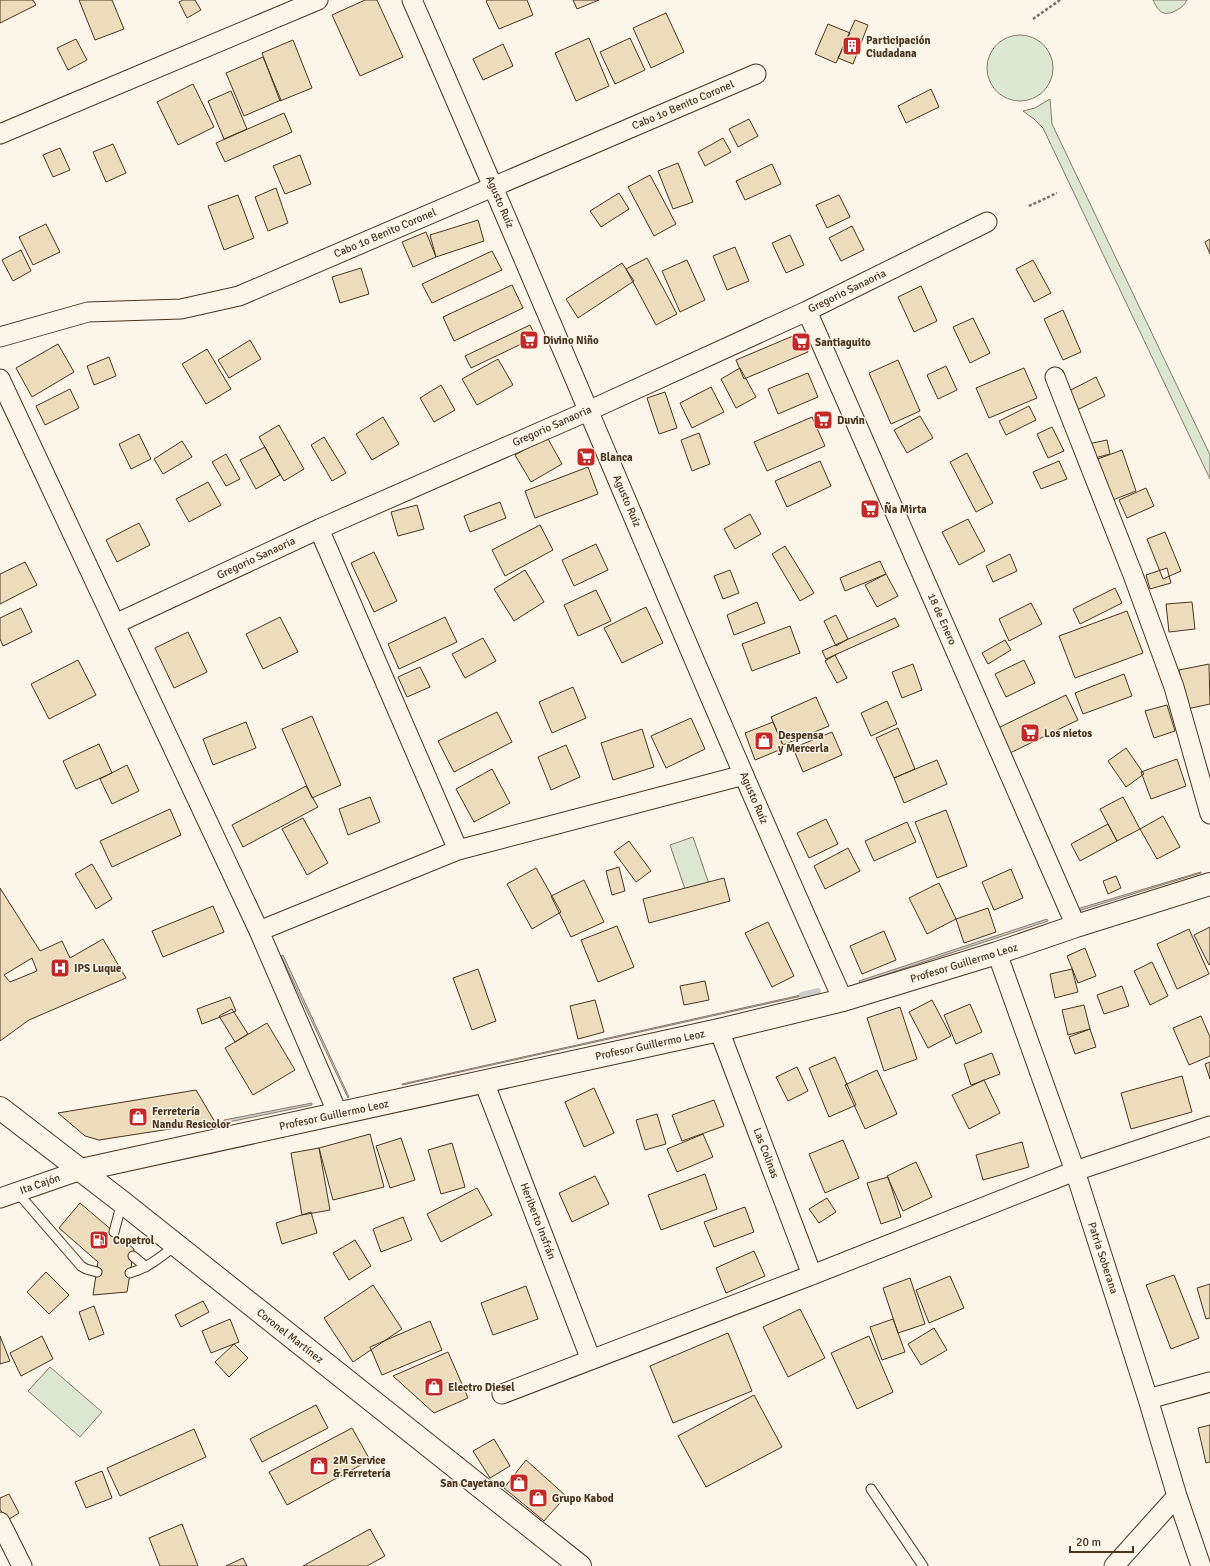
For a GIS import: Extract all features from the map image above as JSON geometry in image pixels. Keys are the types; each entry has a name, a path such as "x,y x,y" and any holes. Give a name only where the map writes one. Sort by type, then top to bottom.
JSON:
{"street":[{"path":"0,134 318,0"},
{"name":"Agusto Ruíz","path":"412,0 494,187 744,775 843,1000"},
{"name":"Cabo 1o Benito Coronel","path":"0,337 88,312 181,309 239,296 756,74"},
{"name":"Gregorio Sanaoria","path":"115,624 319,529 588,411 807,311 987,222"},
{"name":"18 de Enero","path":"807,311 1076,926"},
{"path":"1055,378 1133,576 1174,688 1210,814"},
{"path":"0,379 259,930 338,1114"},
{"path":"319,529 458,850"},
{"path":"259,930 458,850 744,775"},
{"name":"Profesor Guillermo Leoz","path":"76,1167 338,1114 719,1030 843,1000 996,953 1210,884"},
{"name":"Patria Soberana","path":"996,953 1075,1171 1148,1399 1177,1496 1201,1566"},
{"name":"Las Colinas","path":"719,1030 812,1275"},
{"name":"Heriberto Insfrán","path":"484,1082 591,1360"},
{"name":"Coronel Martínez","path":"0,1108 122,1202 580,1566"},
{"path":"502,1394 812,1275 1075,1171 1210,1126"},
{"name":"Ita Cajón","path":"9,1195 76,1167"},
{"path":"1148,1399 1210,1382"},
{"path":"1114,1566 1177,1496"},
{"path":"0,1522 22,1566"}],"lane":[{"path":"9,1195 81,1266 96,1272"},
{"path":"114,1232 122,1202"},
{"path":"130,1273 139,1271 146,1267 176,1246"},
{"path":"134,1256 146,1267"},
{"path":"872,1489 924,1566"}],"path":[{"path":"1033,19 1060,0"},
{"path":"1030,206 1057,193"}],"green space":[{"path":"1153,0 1187,0 1181,8 1171,13 1164,13 1159,10"},
{"path":"1013,35 1027,35 1039,40 1048,49 1053,61 1051,81 1044,92 1027,101 1013,101 1001,96 992,87 987,75 987,61 992,49 1001,40"},
{"path":"1050,99 1052,124 1210,455 1210,479 1043,128 1023,111 1035,108"},
{"path":"693,837 709,884 686,892 670,845"},
{"path":"50,1367 102,1412 80,1437 28,1391"}],"shaded area":[{"path":"1201,872 1078,911 1077,909"},
{"path":"1047,919 1048,921 860,983 859,981"},
{"path":"283,955 349,1097 348,1098 281,956"},
{"path":"820,992 402,1085 402,1084"},
{"path":"312,1103 312,1105 224,1123 224,1120"}],"building":[{"path":"0,0 33,0 36,5 0,23"},
{"path":"79,0 112,0 124,29 95,40"},
{"path":"183,0 195,0 201,10 187,18 179,2"},
{"path":"365,0 377,0 403,57 360,76 332,15"},
{"path":"527,0 533,15 499,29 486,1"},
{"path":"573,0 599,0 577,9"},
{"path":"666,13 684,52 651,68 633,28"},
{"name":"Participación Ciudadana","path":"855,20 868,25 853,64 838,58"},
{"path":"828,24 850,33 836,63 815,54"},
{"path":"589,38 609,86 576,101 555,53"},
{"path":"630,38 645,70 615,84 600,52"},
{"path":"76,39 87,60 68,70 57,48"},
{"path":"293,40 312,88 280,101 262,53"},
{"path":"503,44 513,66 483,80 473,59"},
{"path":"263,57 281,100 244,116 226,73"},
{"path":"193,84 214,127 178,145 157,102"},
{"path":"931,89 939,107 906,123 898,106"},
{"path":"231,91 247,129 224,139 208,101"},
{"path":"284,113 292,132 225,162 216,143"},
{"path":"749,119 758,136 738,147 729,129"},
{"path":"723,138 731,152 705,166 698,152"},
{"path":"113,144 126,173 106,182 93,152"},
{"path":"60,148 70,170 53,177 43,155"},
{"path":"300,155 311,184 285,194 273,166"},
{"path":"678,163 693,202 673,209 658,171"},
{"path":"772,164 781,184 745,200 736,181"},
{"path":"650,175 676,224 654,236 628,187"},
{"path":"276,188 288,223 268,231 255,197"},
{"path":"619,193 629,209 601,227 590,211"},
{"path":"238,195 254,238 224,250 208,206"},
{"path":"839,195 850,217 827,228 816,205"},
{"path":"478,220 484,241 436,257 430,235"},
{"path":"46,224 60,252 33,265 19,237"},
{"path":"852,226 864,250 841,261 829,238"},
{"path":"426,232 436,257 413,267 402,242"},
{"path":"790,235 804,265 786,273 772,243"},
{"path":"1210,239 1210,254 1205,242"},
{"path":"735,247 749,281 727,290 713,256"},
{"path":"21,250 31,271 13,281 2,260"},
{"path":"492,251 502,270 432,303 422,284"},
{"path":"647,258 677,314 656,325 626,269"},
{"path":"687,260 705,300 680,312 662,271"},
{"path":"1033,260 1051,293 1034,302 1016,269"},
{"path":"622,263 634,281 578,318 566,299"},
{"path":"361,268 369,294 340,303 332,277"},
{"path":"512,285 523,308 454,341 443,317"},
{"path":"921,286 937,321 914,332 898,297"},
{"path":"1063,310 1081,352 1063,360 1044,319"},
{"path":"973,318 990,353 970,363 953,327"},
{"path":"530,325 536,337 471,368 465,356"},
{"path":"800,333 808,352 744,379 736,360"},
{"path":"250,340 261,359 229,378 218,360"},
{"path":"58,344 74,372 32,397 16,368"},
{"path":"207,349 231,389 206,404 182,364"},
{"path":"109,357 116,376 94,385 87,366"},
{"path":"498,359 513,385 477,405 462,379"},
{"path":"898,360 920,411 891,424 869,373"},
{"path":"946,366 957,390 938,399 927,375"},
{"path":"740,368 756,397 736,408 721,379"},
{"path":"1024,368 1037,398 989,418 976,388"},
{"path":"808,373 818,397 778,414 768,389"},
{"path":"1096,377 1105,396 1077,410 1067,392"},
{"path":"441,385 455,410 434,422 420,398"},
{"path":"711,387 724,412 692,428 680,403"},
{"path":"70,389 79,408 45,425 36,406"},
{"path":"665,392 677,428 659,434 647,398"},
{"path":"1029,406 1036,420 1006,435 999,421"},
{"path":"920,416 933,438 907,453 894,430"},
{"path":"383,417 399,444 372,460 356,434"},
{"path":"812,417 825,446 767,471 754,442"},
{"path":"279,425 304,469 284,481 259,437"},
{"path":"1052,427 1064,451 1048,458 1037,434"},
{"path":"699,433 710,464 692,471 681,440"},
{"path":"139,434 151,459 131,469 119,444"},
{"path":"324,437 346,473 332,481 311,445"},
{"path":"547,437 562,464 531,482 515,455"},
{"path":"1107,440 1110,454 1091,459 1088,444"},
{"path":"182,441 192,457 163,474 154,459"},
{"path":"265,447 280,475 256,489 240,460"},
{"path":"1122,450 1136,491 1110,501 1095,460"},
{"path":"967,453 993,503 976,512 950,462"},
{"path":"226,454 240,479 226,486 212,462"},
{"path":"820,461 831,486 787,507 775,481"},
{"path":"1059,461 1067,479 1041,489 1033,472"},
{"path":"588,467 598,494 535,518 525,491"},
{"path":"208,482 221,505 189,522 176,499"},
{"path":"1146,488 1154,506 1127,518 1119,500"},
{"path":"500,502 506,518 470,532 464,516"},
{"path":"417,505 424,529 398,536 391,512"},
{"path":"750,514 761,534 735,549 724,529"},
{"path":"968,519 985,551 959,565 942,532"},
{"path":"139,523 150,545 117,562 106,540"},
{"path":"540,525 553,550 505,576 492,550"},
{"path":"1165,532 1181,571 1163,579 1147,539"},
{"path":"596,544 608,570 574,586 562,560"},
{"path":"785,546 814,593 800,601 772,554"},
{"path":"374,552 397,601 374,612 351,563"},
{"path":"1010,554 1017,571 993,582 986,566"},
{"path":"880,561 886,574 845,591 840,578"},
{"path":"25,562 37,585 0,604 0,574"},
{"path":"1167,568 1171,583 1150,589 1146,575"},
{"path":"525,570 544,602 514,621 494,589"},
{"path":"730,570 739,593 723,599 714,576"},
{"path":"886,574 898,596 877,607 865,585"},
{"path":"1115,588 1122,603 1080,624 1073,609"},
{"path":"596,590 611,621 578,636 564,605"},
{"path":"757,602 765,623 734,635 727,615"},
{"path":"1192,602 1195,629 1169,632 1166,604"},
{"path":"1031,603 1042,624 1009,641 999,619"},
{"path":"646,607 663,643 622,663 604,628"},
{"path":"21,608 32,632 3,646 0,639 0,618"},
{"path":"1127,611 1143,653 1075,678 1059,636"},
{"path":"836,615 848,639 836,646 824,621"},
{"path":"280,617 298,652 263,669 246,634"},
{"path":"445,617 457,642 399,669 388,644"},
{"path":"895,618 899,626 826,659 822,651"},
{"path":"790,626 800,653 752,671 742,644"},
{"path":"188,632 207,672 174,688 155,648"},
{"path":"483,638 496,661 465,678 452,654"},
{"path":"1005,640 1011,650 988,664 982,653"},
{"path":"835,655 847,678 837,683 825,661"},
{"path":"78,660 96,695 49,719 31,684"},
{"path":"1024,660 1035,683 1006,697 995,674"},
{"path":"913,664 922,690 902,698 892,672"},
{"path":"1209,664 1210,704 1187,709 1179,670"},
{"path":"420,667 430,687 407,697 398,677"},
{"path":"1124,674 1132,696 1083,714 1075,693"},
{"path":"573,687 586,718 552,733 539,702"},
{"path":"1066,695 1078,720 1010,753 998,728"},
{"path":"816,697 829,726 783,745 771,717"},
{"path":"887,701 897,724 871,736 861,713"},
{"path":"1167,705 1175,731 1154,738 1145,711"},
{"path":"497,712 512,742 454,772 438,741"},
{"path":"312,716 341,785 312,798 282,729"},
{"path":"691,718 705,749 666,768 651,736"},
{"path":"246,722 256,748 213,765 203,739"},
{"name":"Despensa y Mercerla","path":"773,722 784,748 755,760 745,733"},
{"path":"898,728 915,769 894,778 876,738"},
{"path":"642,729 654,767 613,780 601,743"},
{"path":"832,732 842,755 803,772 793,748"},
{"path":"99,744 112,773 76,789 63,761"},
{"path":"566,745 580,777 551,790 538,757"},
{"path":"1126,748 1144,774 1126,787 1108,761"},
{"path":"1177,759 1186,786 1151,799 1141,772"},
{"path":"937,760 947,784 904,803 894,778"},
{"path":"127,765 139,791 112,804 100,779"},
{"path":"492,769 510,803 474,822 456,789"},
{"path":"306,786 318,807 243,847 232,825"},
{"path":"370,797 380,822 348,835 339,809"},
{"path":"1123,797 1140,829 1117,841 1100,809"},
{"path":"170,809 181,835 112,867 100,841"},
{"path":"946,810 967,866 937,878 915,822"},
{"path":"1163,816 1180,847 1157,859 1140,829"},
{"path":"303,818 328,863 307,875 282,829"},
{"path":"826,819 838,844 809,858 797,833"},
{"path":"907,822 916,842 874,861 865,841"},
{"path":"1108,824 1117,841 1080,861 1071,844"},
{"path":"629,841 651,871 636,882 614,852"},
{"path":"848,848 860,871 825,889 814,866"},
{"path":"92,864 112,899 96,909 75,874"},
{"path":"619,867 625,891 612,895 606,871"},
{"path":"536,868 561,912 532,929 507,884"},
{"path":"1011,869 1023,898 994,910 982,882"},
{"path":"1116,876 1121,888 1108,894 1103,881"},
{"path":"724,878 730,901 649,923 643,899"},
{"path":"584,880 604,922 571,937 551,896"},
{"path":"939,883 956,919 927,934 909,898"},
{"name":"IPS Luque","path":"0,888 40,951 62,941 70,958 103,939 126,978 29,1020 0,1041","holes":["32,958 37,971 10,982 4,975"]},
{"path":"213,906 224,932 163,957 152,931"},
{"path":"988,908 996,932 964,943 956,919"},
{"path":"768,922 794,976 772,987 745,933"},
{"path":"617,926 634,967 598,982 581,940"},
{"path":"1210,927 1210,964 1209,965 1194,935"},
{"path":"1189,929 1209,974 1177,989 1157,944"},
{"path":"884,931 896,960 862,974 850,946"},
{"path":"1085,948 1096,976 1078,983 1067,956"},
{"path":"1152,962 1168,996 1150,1005 1134,971"},
{"path":"478,969 496,1021 472,1030 453,978"},
{"path":"1072,969 1078,992 1055,998 1050,974"},
{"path":"705,981 709,1000 684,1005 680,986"},
{"path":"1122,986 1129,1006 1104,1014 1097,995"},
{"path":"230,997 236,1011 202,1024 197,1009"},
{"path":"595,1000 604,1032 578,1039 570,1006"},
{"path":"932,1000 951,1036 928,1048 909,1012"},
{"path":"970,1004 982,1032 956,1044 944,1015"},
{"path":"1084,1005 1090,1029 1068,1035 1062,1010"},
{"path":"900,1007 917,1059 884,1071 867,1018"},
{"path":"232,1009 248,1034 235,1042 219,1016"},
{"path":"1201,1016 1210,1037 1210,1056 1189,1065 1173,1028"},
{"path":"267,1023 295,1070 253,1095 225,1048"},
{"path":"1090,1029 1096,1047 1075,1054 1069,1037"},
{"path":"992,1053 1000,1074 971,1085 964,1064"},
{"path":"835,1057 856,1105 829,1117 809,1068"},
{"path":"1210,1062 1210,1079 1205,1064"},
{"path":"797,1067 808,1091 788,1101 776,1077"},
{"path":"877,1070 897,1114 865,1129 845,1085"},
{"path":"1182,1076 1192,1112 1131,1129 1121,1093"},
{"path":"984,1080 1000,1113 969,1129 952,1095"},
{"path":"594,1088 614,1133 584,1147 565,1102"},
{"name":"Ferretería Nandu Resicolor","path":"196,1090 215,1122 99,1140 85,1136 58,1113"},
{"path":"714,1100 724,1126 682,1141 672,1115"},
{"path":"657,1114 666,1144 645,1150 636,1120"},
{"path":"370,1134 384,1187 333,1200 319,1148"},
{"path":"703,1134 713,1157 677,1172 667,1149"},
{"path":"401,1138 415,1180 390,1188 376,1146"},
{"path":"843,1140 859,1178 825,1193 809,1154"},
{"path":"1022,1142 1029,1167 983,1180 976,1155"},
{"path":"452,1143 465,1187 441,1194 428,1150"},
{"path":"319,1148 330,1210 302,1215 291,1153"},
{"path":"916,1162 932,1197 903,1211 887,1176"},
{"path":"705,1174 717,1209 661,1230 648,1195"},
{"path":"595,1176 609,1204 572,1222 559,1193"},
{"path":"888,1177 901,1217 881,1224 867,1183"},
{"path":"477,1188 492,1215 441,1242 427,1214"},
{"path":"827,1198 836,1212 819,1223 809,1209"},
{"name":"Copetrol","path":"80,1203 134,1249 127,1292 93,1295 98,1262 59,1228"},
{"path":"745,1207 754,1232 714,1247 704,1222"},
{"path":"311,1212 317,1233 282,1244 276,1223"},
{"path":"403,1217 412,1240 381,1252 373,1229"},
{"path":"355,1240 371,1266 349,1280 333,1253"},
{"path":"754,1251 765,1276 726,1293 716,1268"},
{"path":"46,1272 69,1295 49,1314 27,1292"},
{"path":"1174,1275 1199,1338 1171,1349 1146,1285"},
{"path":"950,1276 964,1308 929,1323 916,1290"},
{"path":"910,1278 925,1324 898,1333 883,1288"},
{"path":"1210,1284 1210,1318 1206,1319 1197,1288"},
{"path":"373,1285 402,1329 353,1362 324,1318"},
{"path":"526,1286 538,1319 493,1335 481,1303"},
{"path":"203,1301 209,1312 181,1327 175,1315"},
{"path":"94,1306 104,1334 89,1340 79,1312"},
{"path":"800,1309 825,1358 788,1377 763,1327"},
{"path":"230,1319 239,1342 211,1353 202,1331"},
{"path":"893,1319 905,1352 882,1360 870,1327"},
{"path":"430,1321 442,1350 382,1375 370,1347"},
{"path":"934,1328 947,1350 921,1365 908,1344"},
{"path":"728,1333 752,1391 673,1423 650,1366"},
{"path":"0,1336 10,1361 0,1364"},
{"path":"42,1336 53,1359 21,1376 10,1353"},
{"path":"869,1336 893,1392 857,1409 831,1353"},
{"path":"234,1344 248,1358 229,1377 215,1362"},
{"name":"Electro Diesel","path":"448,1352 468,1398 434,1413 393,1376"},
{"path":"754,1395 782,1447 706,1487 678,1436"},
{"path":"316,1405 328,1428 262,1462 250,1439"},
{"path":"1210,1425 1210,1462 1206,1463 1198,1428"},
{"name":"2M Service & Ferretería","path":"352,1428 370,1460 287,1505 269,1472"},
{"path":"194,1429 206,1457 120,1496 107,1468"},
{"path":"494,1439 510,1466 490,1478 473,1451"},
{"path":"526,1460 566,1496 544,1521 504,1488"},
{"path":"102,1471 112,1498 86,1508 75,1482"},
{"path":"9,1494 19,1513 6,1521 0,1509 0,1498"},
{"path":"182,1524 198,1566 160,1566 149,1538"},
{"path":"370,1529 385,1556 367,1566 303,1566"},
{"path":"243,1558 247,1566 226,1566"}],"waterway":[{"path":"802,995 818,991"}],"place":[{"name":"Participación Ciudadana","path":"852,46"},
{"name":"Divino Niño","path":"529,340"},
{"name":"Santiaguito","path":"801,342"},
{"name":"Duvin","path":"823,420"},
{"name":"Blanca","path":"586,457"},
{"name":"Ña Mirta","path":"870,509"},
{"name":"Los nietos","path":"1030,733"},
{"name":"Despensa y Mercerla","path":"764,741"},
{"name":"IPS Luque","path":"60,968"},
{"name":"Ferretería Nandu Resicolor","path":"138,1117"},
{"name":"Copetrol","path":"99,1240"},
{"name":"Electro Diesel","path":"434,1387"},
{"name":"2M Service & Ferretería","path":"319,1466"},
{"name":"San Cayetano","path":"519,1483"},
{"name":"Grupo Kabod","path":"538,1498"}]}
